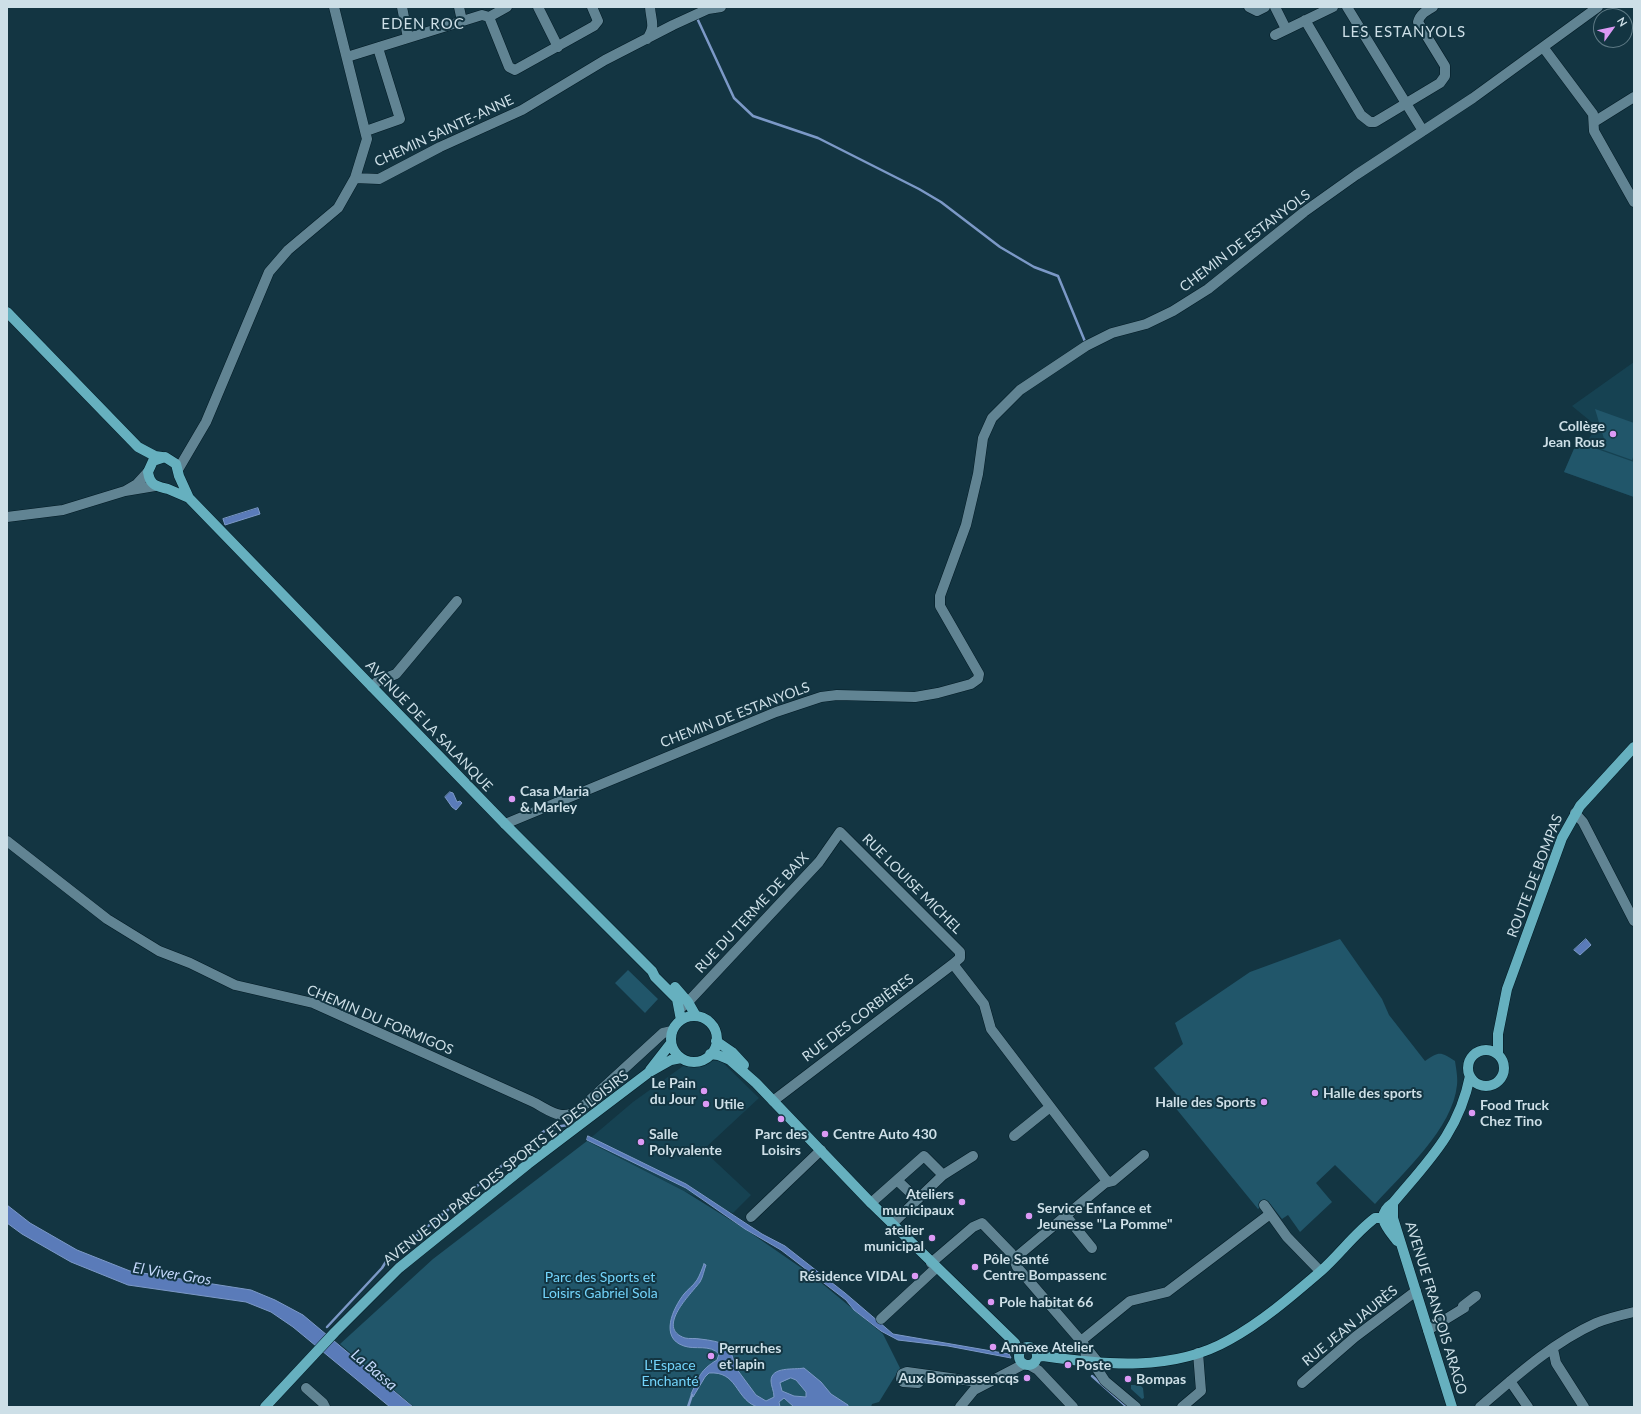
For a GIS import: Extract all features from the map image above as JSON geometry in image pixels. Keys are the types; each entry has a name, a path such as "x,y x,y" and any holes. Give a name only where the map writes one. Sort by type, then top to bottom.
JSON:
{"main road":[{"path":"7,312 138,447 155,456 165,458 176,464 189,498"},
{"path":"138,447 151,482 155,486 166,488 189,498"},
{"path":"148,471 153,461 165,458"},
{"path":"166,488 174,484 179,472"},
{"name":"AVENUE DE LA SALANQUE","path":"189,498 505,824 652,971 670,982 684,1005 696,1016"},
{"name":"ROUTE DE BOMPAS","path":"1498,1054 1498,1034 1507,989 1562,838 1575,813 1596,786 1634,747"},
{"path":"682,1020 684,1005"},
{"path":"696,1016 709,1022 713,1027 716,1040 710,1054 704,1059 695,1062 681,1058 677,1054 671,1043 672,1031 682,1020 696,1016"},
{"name":"ROUTE DE BOMPAS","path":"1487,1049 1498,1034"},
{"path":"716,1040 736,1056 756,1083"},
{"name":"AVENUE DU PARC DES SPORTS ET DES LOISIRS","path":"648,1073 671,1043"},
{"path":"1466,1095 1470,1076 1468,1069 1469,1061 1474,1054 1487,1049 1498,1054 1502,1059 1504,1073 1495,1084 1488,1086 1479,1085 1470,1076"},
{"path":"710,1054 718,1054 730,1060 756,1083 871,1204 1005,1336 1012,1338 1029,1359 1082,1357 1107,1364 1166,1362 1198,1353 1229,1340 1260,1319 1320,1271 1366,1225 1375,1218 1387,1222"},
{"name":"AVENUE DU PARC DES SPORTS ET DES LOISIRS","path":"265,1407 335,1332 399,1268 426,1245 528,1164 648,1073 671,1060 681,1058"},
{"path":"1466,1095 1479,1085"},
{"name":"AVENUE FRANÇOIS ARAGO","path":"1452,1407 1401,1246 1387,1222 1393,1203 1448,1136 1466,1095"},
{"path":"1359,1233 1376,1222 1387,1222"}],"street":[{"path":"179,472 190,448 206,422 269,272 288,250 338,208 355,178 365,150 367,139 366,131 334,7"},
{"path":"402,7 408,38"},
{"path":"459,7 462,21"},
{"path":"347,57 482,15 489,17 506,7"},
{"path":"538,7 558,47"},
{"path":"489,17 509,67 515,70 594,26 598,21 592,7"},
{"path":"646,40 652,30 653,22 650,7"},
{"name":"CHEMIN SAINTE-ANNE","path":"355,178 379,179 440,146 522,110 604,60 646,40 706,8 721,7"},
{"path":"1249,7 1257,11 1265,7"},
{"path":"1275,7 1286,29"},
{"path":"1275,35 1333,7"},
{"path":"1347,7 1422,131"},
{"path":"1305,20 1364,119 1370,122 1375,122 1440,83 1445,76 1444,66 1418,22 1419,17 1433,7"},
{"name":"CHEMIN DE ESTANYOLS","path":"505,824 762,717 821,697 837,695 914,697 938,693 971,684 978,679 980,674 940,606 940,596 966,525 978,474 983,438 992,418 1020,390 1086,346 1112,333 1153,321 1173,311 1208,289 1304,212 1473,98 1598,7"},
{"path":"1543,47 1593,114 1594,131 1634,202"},
{"path":"366,131 400,119 378,48"},
{"path":"1594,122 1634,97"},
{"path":"165,458 180,456 190,448"},
{"path":"125,491 137,484 148,471"},
{"path":"7,517 63,510 125,491 155,486"},
{"path":"372,687 378,681 396,674 457,601"},
{"path":"1575,813 1584,822 1634,921"},
{"name":"RUE LOUISE MICHEL","path":"840,832 960,952 957,961 984,1004 991,1028 1106,1180 1105,1183"},
{"name":"RUE DU TERME DE BAIX","path":"684,1005 819,862 840,832"},
{"name":"CHEMIN DU FORMIGOS","path":"7,841 107,919 159,952 235,985 313,1003 561,1116 570,1116 579,1110 664,1032 672,1031"},
{"name":"RUE DES CORBIÈRES","path":"773,1100 957,961"},
{"path":"1014,1136 1050,1107"},
{"path":"751,1217 821,1150"},
{"path":"1014,1259 1105,1183 1113,1180 1144,1154"},
{"path":"871,1204 924,1156 943,1175"},
{"path":"892,1224 943,1175 973,1156"},
{"path":"897,1180 917,1199"},
{"path":"1264,1206 1287,1237 1320,1271"},
{"path":"1081,1341 1130,1301 1167,1292 1270,1214"},
{"path":"1066,1216 1092,1248"},
{"path":"881,1319 974,1227 982,1223 1011,1253 1017,1267 1081,1341 1105,1381 1136,1407"},
{"name":"RUE JEAN JAURÈS","path":"1302,1383 1355,1337 1416,1290"},
{"path":"1428,1330 1464,1308 1463,1306 1476,1296"},
{"path":"1480,1407 1524,1368 1553,1348 1594,1324 1634,1312"},
{"path":"1553,1348 1553,1355 1556,1363 1584,1407"},
{"path":"1182,1407 1201,1391 1198,1353"},
{"path":"960,1407 974,1390 1029,1359 1073,1407"},
{"path":"927,1375 986,1382"},
{"path":"1510,1381 1528,1407"},
{"path":"306,1388 323,1403 325,1407"}],"shaded area":[{"name":"Collège Jean Rous","path":"1634,362 1634,497 1564,472 1578,439 1588,440 1596,428 1594,424 1572,406"},
{"path":"720,1060 759,1098 703,1150 751,1195 733,1213 684,1191 587,1141 633,1102 686,1064"}],"green space":[{"path":"1595,409 1634,423 1634,454 1632,460 1601,449 1600,443 1605,442"},
{"path":"1577,442 1634,462 1634,497 1564,472"},
{"name":"Halle des sports","path":"1340,939 1382,999 1389,1015 1425,1061 1437,1054 1443,1054 1455,1061 1457,1085 1453,1101 1437,1133 1412,1164 1375,1204 1335,1165 1316,1183 1332,1202 1300,1232 1288,1215 1282,1219 1268,1201 1258,1209 1174,1106 1181,1100 1154,1068 1183,1044 1175,1023 1250,972"},
{"path":"628,970 658,999 645,1013 615,983"},
{"name":"Parc des Sports et Loisirs Gabriel Sola","path":"587,1141 684,1191 745,1229 813,1276 883,1334 900,1368 879,1402 872,1404 871,1407 414,1407 340,1344 433,1259"},
{"path":"1131,1385 1140,1385 1143,1388 1144,1398 1142,1399 1131,1389"}],"water":[{"path":"258,508 260,514 225,525 223,519"},
{"path":"450,792 453,793 457,802 460,801 462,803 456,810 445,797"},
{"path":"1586,939 1591,945 1580,955 1574,950"},
{"path":"588,1136 686,1184 762,1234 785,1246 845,1293 893,1334 1009,1354 1011,1358 948,1346 898,1340 881,1331 854,1310 846,1300 781,1250 745,1229 686,1188 587,1140"},
{"path":"7,1205 30,1223 77,1250 130,1271 251,1290 275,1300 303,1315 413,1407 390,1407 293,1327 271,1312 246,1302 128,1285 71,1262 22,1234 7,1223"},
{"path":"704,1264 706,1265 700,1282 683,1302 674,1319 673,1327 677,1333 685,1338 722,1343 729,1346 736,1368 756,1395 766,1401 774,1397 771,1381 772,1376 775,1373 784,1370 804,1368 821,1382 831,1394 848,1405 848,1407 794,1407 784,1398 779,1402 780,1407 757,1407 743,1397 731,1380 718,1373 709,1373 693,1397 691,1394 698,1378 707,1367 717,1360 719,1354 711,1349 688,1347 676,1342 670,1330 670,1322 680,1300 697,1280","holes":["791,1378 796,1380 806,1392 806,1397 794,1396 782,1391 780,1383"]}],"waterway":[{"path":"697,18 734,98 753,116 818,138 919,189 941,202 1000,247 1034,267 1058,276 1086,344"},
{"path":"327,1327 382,1268 387,1260 400,1249 548,1128 568,1125"},
{"path":"1092,1376 1127,1407"},
{"path":"688,1407 692,1395"}],"place":[{"name":"Collège Jean Rous","path":"1613,434"},
{"name":"Casa Maria & Marley","path":"512,799"},
{"name":"Le Pain du Jour","path":"704,1091"},
{"name":"Halle des sports","path":"1315,1093"},
{"name":"Halle des Sports","path":"1264,1102"},
{"name":"Utile","path":"706,1104"},
{"name":"Food Truck Chez Tino","path":"1472,1113"},
{"name":"Parc des Loisirs","path":"781,1119"},
{"name":"Centre Auto 430","path":"825,1134"},
{"name":"Salle Polyvalente","path":"641,1142"},
{"name":"Ateliers municipaux","path":"962,1202"},
{"name":"Service Enfance et Jeunesse \"La Pomme\"","path":"1029,1216"},
{"name":"atelier municipal","path":"932,1238"},
{"name":"Pôle Santé Centre Bompassenc","path":"975,1267"},
{"name":"Résidence VIDAL","path":"915,1276"},
{"name":"Pole habitat 66","path":"991,1302"},
{"name":"Annexe Atelier","path":"993,1347"},
{"name":"Perruches et lapin","path":"711,1356"},
{"name":"Poste","path":"1068,1365"},
{"name":"Aux Bompassencqs","path":"1027,1378"},
{"name":"Bompas","path":"1128,1379"}],"district":[{"name":"EDEN ROC","path":"423,24"},
{"name":"LES ESTANYOLS","path":"1404,32"}],"water label":[{"name":"El Viver Gros","path":"172,1274"},
{"name":"La Bassa","path":"374,1370"}],"park label":[{"name":"L'Espace Enchanté","path":"670,1374"}]}
